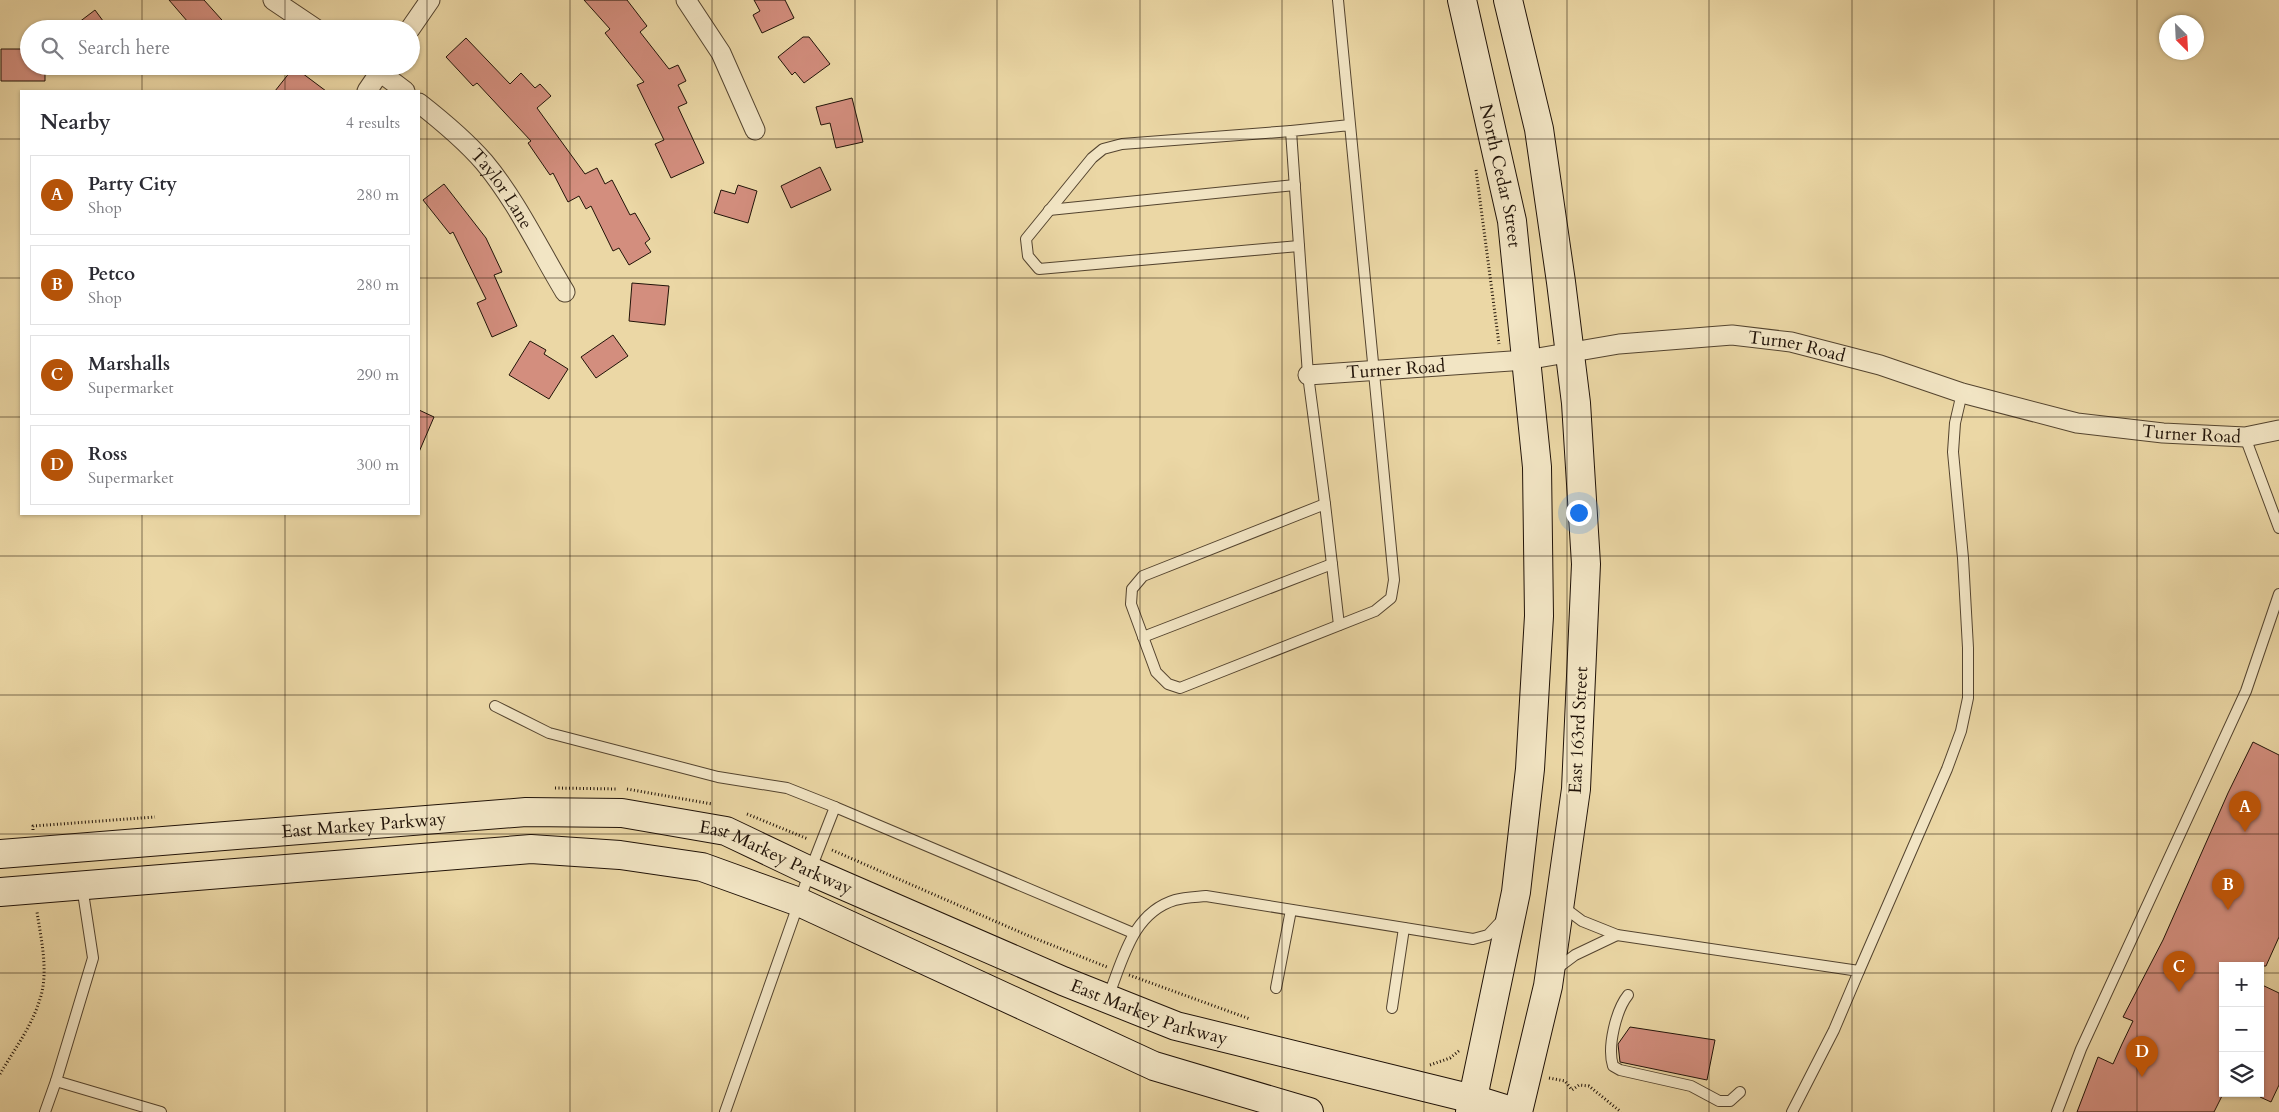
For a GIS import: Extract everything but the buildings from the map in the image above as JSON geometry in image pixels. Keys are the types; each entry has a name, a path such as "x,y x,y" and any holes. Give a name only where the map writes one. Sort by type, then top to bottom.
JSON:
{"street":[{"path":"273,0 303,20"},
{"path":"416,20 430,0"},
{"path":"686,0 720,54 755,130"},
{"name":"North Cedar Street","path":"1462,0 1512,221 1518,359"},
{"path":"1508,0 1539,129 1570,348"},
{"path":"368,90 375,75"},
{"path":"387,75 404,90"},
{"name":"Taylor Lane","path":"420,103 458,134 485,163 507,195 565,292"},
{"name":"Turner Road","path":"1308,375 1518,359 1570,348 1732,335 1791,342 1880,366 1962,393 2077,423 2163,433 2245,437 2279,430"},
{"name":"East 163rd Street","path":"1516,1112 1549,975 1576,789 1586,564 1576,403 1570,348"},
{"path":"1471,1105 1513,908 1530,769 1539,616 1537,467 1518,359"},
{"name":"East Markey Parkway","path":"0,854 526,812 622,813 726,831 810,871 1176,1026 1471,1105 1516,1112"},
{"name":"East Markey Parkway","path":"0,892 531,849 620,855 702,867 799,902 1154,1066 1309,1112"}],"lane":[{"path":"1325,504 1143,576 1132,589 1131,604 1156,672 1168,684 1180,688 1375,611 1391,598 1394,580 1338,0"},
{"path":"1299,246 1039,269 1028,256 1026,239 1092,158 1103,148 1122,144 1350,125"},
{"path":"1291,131 1308,375 1339,625"},
{"path":"1049,210 1295,185"},
{"path":"1792,1112 1834,1030 1962,731 1968,698 1968,648 1963,558 1953,452 1955,423 1962,393"},
{"path":"2245,437 2279,528"},
{"path":"1143,638 1332,564"},
{"path":"2057,1112 2081,1048 2246,691 2279,594"},
{"path":"495,706 549,733 718,777 787,788 1134,933"},
{"path":"725,1112 819,844 835,808"},
{"path":"45,1112 93,958 82,886"},
{"path":"1108,998 1134,933 1147,914 1175,900 1206,896 1473,939 1488,935 1513,908"},
{"path":"1560,904 1582,920 1617,935 1859,972"},
{"path":"1276,988 1291,910"},
{"path":"1392,1008 1404,928"},
{"path":"1549,975 1574,955 1617,935"},
{"path":"1628,995 1619,1006 1610,1056 1613,1066 1620,1070 1691,1086 1719,1100 1730,1101 1740,1092"},
{"path":"56,1081 161,1112"}],"path":[{"path":"1475,161 1518,359"},
{"path":"548,788 587,787 631,790 714,805"},
{"path":"742,812 1028,936 1118,972 1258,1022"},
{"path":"35,851 33,826 158,817"},
{"path":"0,1074 25,1033 41,999 44,977 37,889"},
{"path":"1423,1064 1440,1063 1456,1055 1464,1046"}],"place":[{"name":"Party City","path":"2245,832"},
{"name":"Petco","path":"2228,910"},
{"name":"Marshalls","path":"2179,992"},
{"name":"Ross","path":"2142,1077"}]}
